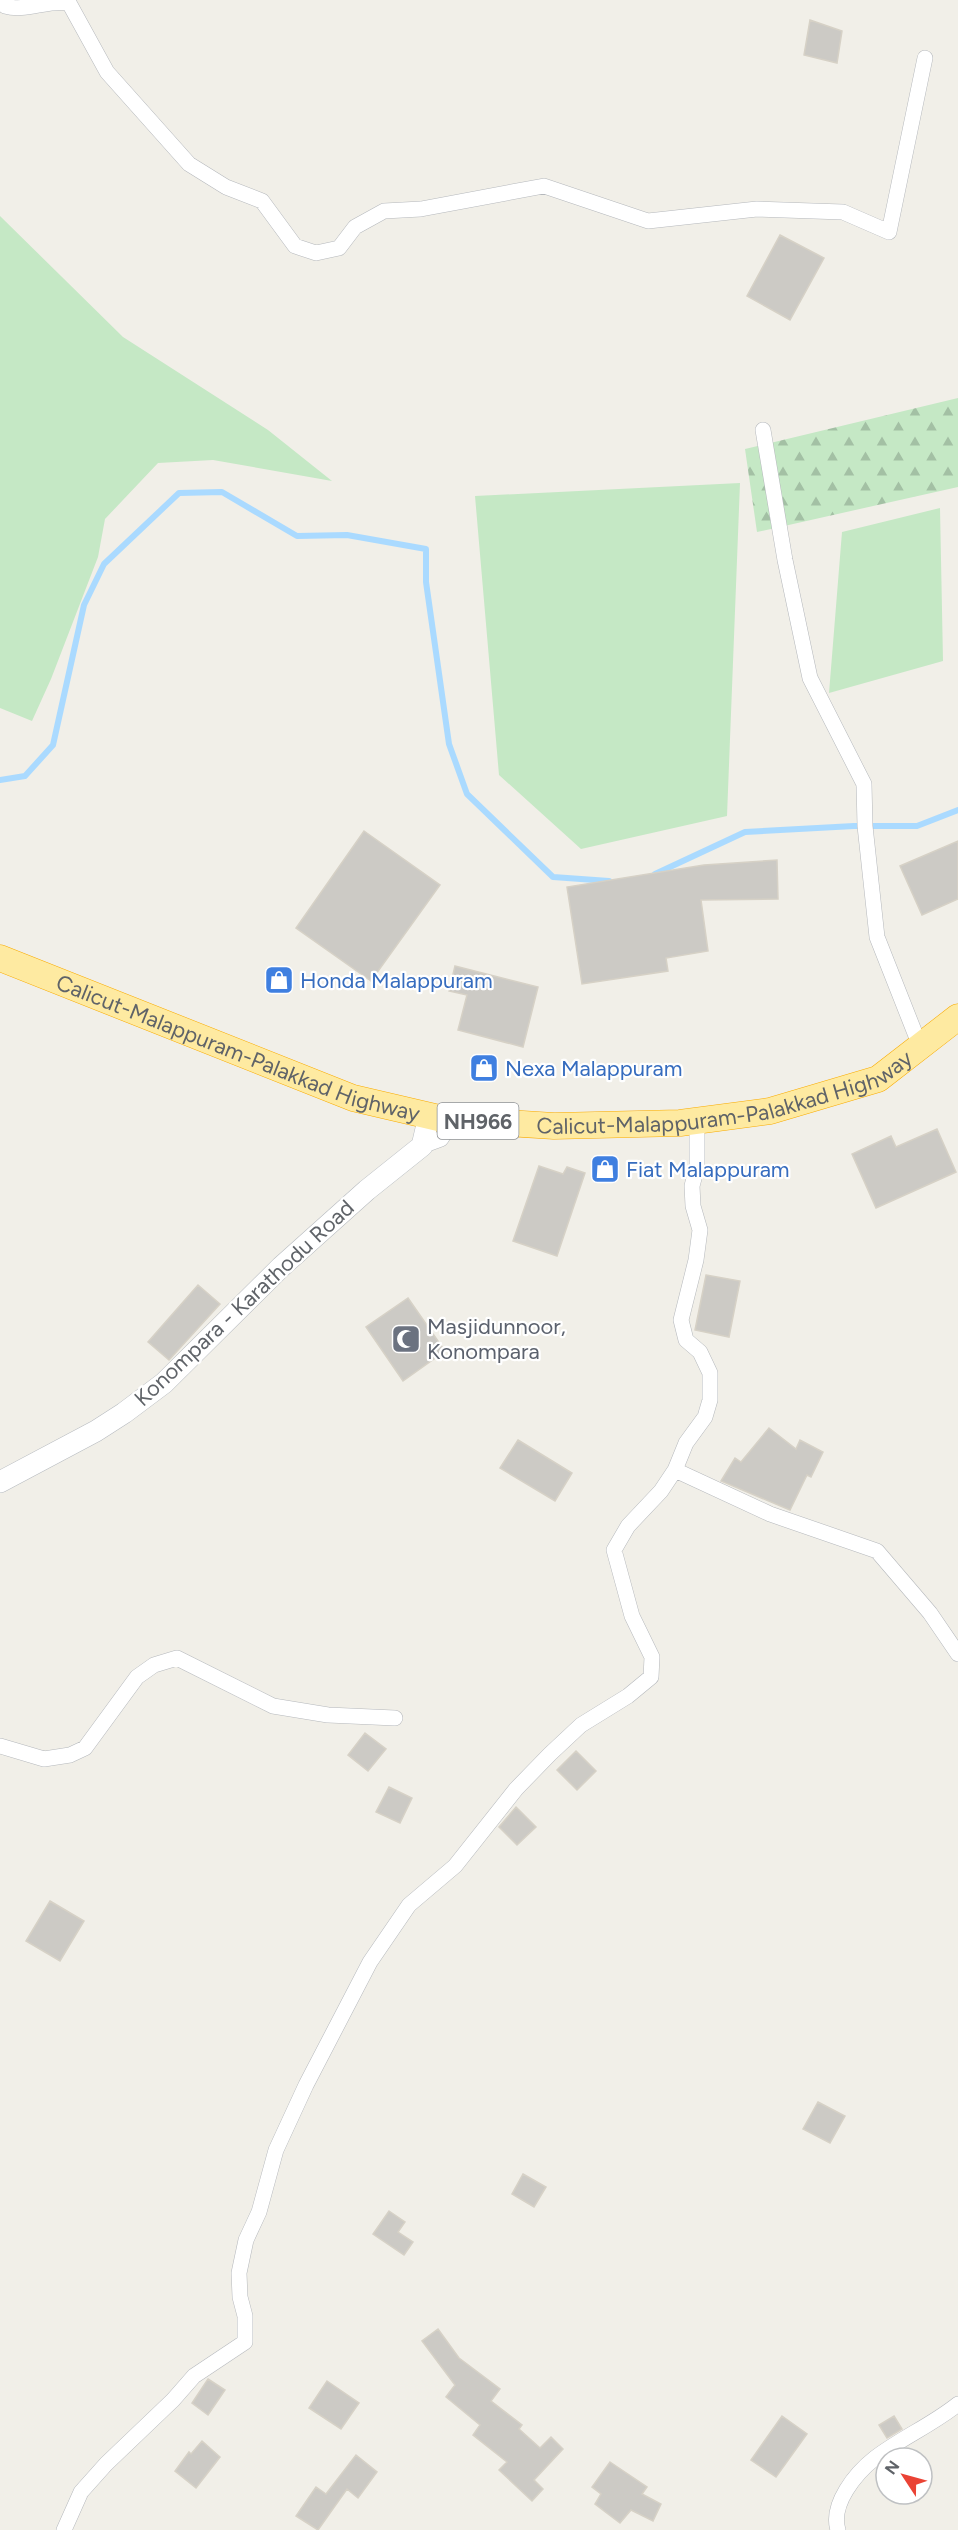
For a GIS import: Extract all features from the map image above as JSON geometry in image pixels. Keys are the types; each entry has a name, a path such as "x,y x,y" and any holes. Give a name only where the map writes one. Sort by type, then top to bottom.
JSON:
{"highway":[{"name":"Calicut-Malappuram-Palakkad Highway","path":"0,958 353,1098 429,1116 554,1126 697,1121 770,1111 878,1079 958,1017"}],"main road":[{"path":"422,1146 429,1116"},
{"name":"Konompara - Karathodu Road","path":"0,1482 96,1431 164,1383 290,1259 422,1146"}],"street":[{"path":"1,0 5,6 15,9 49,1 69,3 107,72 189,164 226,187 262,201 295,246 316,253 339,248 355,227 384,211 421,209 544,186 648,221 757,209 843,212 889,232 925,58"},
{"path":"763,430 785,560 810,678 864,784 868,859 877,937 920,1046"},
{"path":"422,1146 441,1139 454,1119"},
{"path":"64,2530 81,2492 106,2464 173,2400 194,2376 245,2343 245,2316 240,2297 238,2273 246,2240 259,2212 276,2150 356,1987 398,1918 409,1905 455,1866 516,1789 566,1739 581,1725 628,1696 651,1677 652,1657 632,1616 614,1550 628,1526 661,1491 675,1470 686,1443 705,1417 710,1400 710,1373 700,1352 686,1340 681,1320 696,1260 700,1230 693,1206 692,1186 697,1167 697,1121"},
{"path":"675,1470 771,1514 877,1551 930,1613 958,1654"},
{"path":"0,1746 44,1759 70,1755 85,1748 137,1677 154,1665 177,1658 273,1706 328,1715 394,1718"},
{"path":"838,2530 836,2518 841,2499 875,2458 944,2416 958,2404"}],"green space":[{"path":"0,216 123,337 268,430 332,481 213,460 158,463 105,519 98,557 51,679 32,721 0,708"},
{"path":"958,398 958,487 757,532 745,449"},
{"path":"740,483 727,816 581,849 499,775 475,496"},
{"path":"940,508 943,661 829,693 842,532"}],"building":[{"path":"810,20 842,31 837,63 804,55"},
{"path":"780,235 824,258 790,320 747,296"},
{"path":"364,831 440,885 371,981 296,928"},
{"path":"958,841 958,899 922,915 900,866"},
{"path":"777,860 778,899 701,900 708,951 666,958 668,971 582,984 567,887 704,865"},
{"path":"455,966 538,987 523,1047 458,1030 467,995 449,991"},
{"path":"937,1129 956,1172 876,1208 852,1154 891,1136 896,1147"},
{"path":"539,1166 563,1174 567,1167 585,1173 557,1256 513,1241"},
{"path":"706,1275 740,1281 729,1337 695,1330"},
{"path":"198,1285 220,1304 169,1360 148,1342"},
{"name":"Masjidunnoor, Konompara","path":"408,1298 445,1351 403,1381 366,1327"},
{"path":"769,1428 796,1449 800,1440 823,1452 811,1477 807,1475 790,1510 721,1481 735,1458 741,1462"},
{"path":"518,1440 572,1473 555,1501 500,1468"},
{"path":"365,1733 386,1749 368,1771 348,1755"},
{"path":"576,1751 596,1771 577,1790 557,1770"},
{"path":"389,1787 412,1798 400,1823 376,1812"},
{"path":"516,1807 536,1827 517,1845 499,1827"},
{"path":"50,1901 84,1921 60,1961 26,1941"},
{"path":"818,2102 845,2116 830,2143 803,2129"},
{"path":"523,2174 546,2187 534,2207 512,2194"},
{"path":"389,2211 405,2222 398,2232 413,2242 404,2255 373,2234"},
{"path":"438,2329 459,2358 500,2389 491,2401 522,2425 519,2429 540,2448 551,2437 563,2449 534,2480 543,2489 532,2501 499,2470 507,2462 473,2435 480,2425 446,2397 455,2385 422,2341"},
{"path":"208,2379 225,2390 208,2415 192,2403"},
{"path":"327,2381 359,2403 341,2429 309,2408"},
{"path":"782,2416 807,2434 776,2477 751,2460"},
{"path":"894,2416 902,2429 887,2438 879,2425"},
{"path":"202,2441 220,2457 196,2488 175,2471 189,2452 191,2454"},
{"path":"356,2455 377,2472 358,2498 347,2489 318,2530 296,2516 316,2487 326,2494"},
{"path":"610,2462 647,2487 642,2494 661,2504 653,2521 631,2510 620,2523 595,2504 601,2494 592,2487"}],"waterway":[{"path":"0,780 25,776 53,745 84,605 104,564 179,493 222,492 297,536 347,535 426,549 426,582 449,744 467,794 553,877 609,881"},
{"path":"655,874 745,832 854,826 917,826 958,810"}],"place":[{"name":"Honda Malappuram","path":"279,980"},
{"name":"Nexa Malappuram","path":"484,1068"},
{"name":"Fiat Malappuram","path":"605,1169"},
{"name":"Masjidunnoor, Konompara","path":"406,1339"}]}
